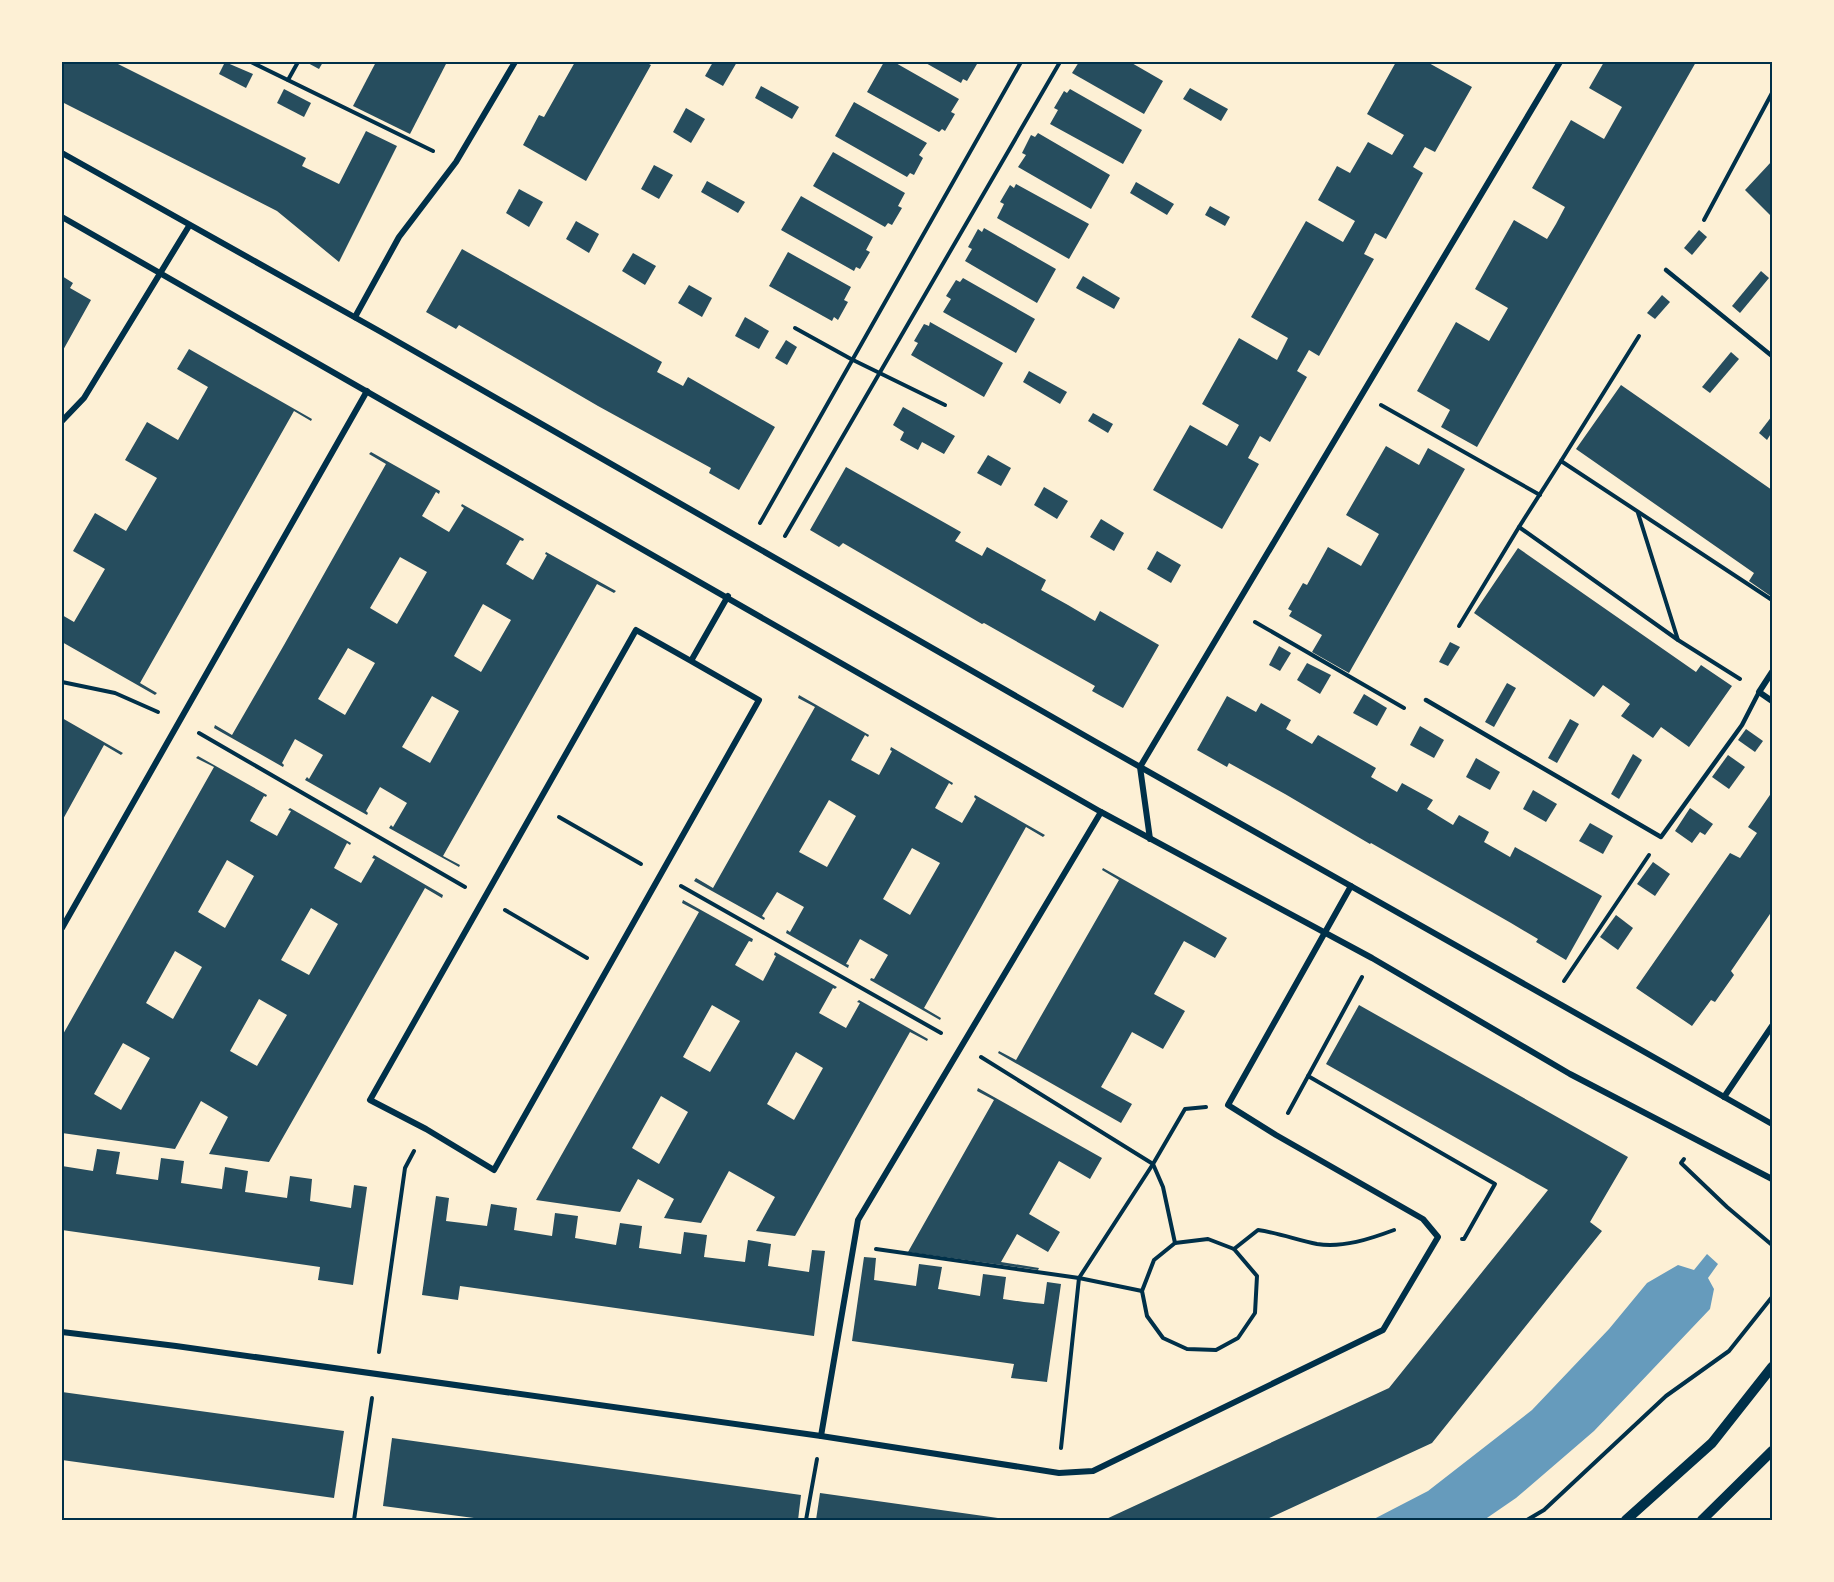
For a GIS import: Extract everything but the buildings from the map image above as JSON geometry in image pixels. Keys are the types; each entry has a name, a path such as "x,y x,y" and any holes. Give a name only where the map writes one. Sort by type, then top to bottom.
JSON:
{"street":[{"path":"356,317 399,237 456,162 514,62"},
{"path":"1150,839 1140,766 1560,62"},
{"path":"62,153 189,226 356,317 748,543 1773,1124"},
{"path":"62,217 728,596 1101,812 1325,931 1570,1074 1773,1179"},
{"path":"62,421 84,398 189,226"},
{"path":"62,928 367,391"},
{"path":"691,661 728,596"},
{"path":"636,630 691,661 759,700 494,1170 426,1129 370,1100 636,630"},
{"path":"1773,672 1759,692 1773,701"},
{"path":"821,1436 858,1220 1101,812"},
{"path":"62,1332 821,1436 1059,1473 1093,1471 1383,1330 1438,1237 1423,1219 1228,1105 1351,886"},
{"path":"1724,1097 1773,1026"},
{"path":"1626,1521 1712,1443 1773,1367"},
{"path":"1702,1521 1773,1451"}],"lane":[{"path":"1666,270 1773,356"},
{"path":"1426,700 1661,837 1742,725 1759,692"}],"path":[{"path":"251,62 456,162"},
{"path":"288,81 298,62"},
{"path":"748,543 1021,62"},
{"path":"773,557 1060,62"},
{"path":"1704,220 1773,93"},
{"path":"795,328 945,405"},
{"path":"1459,626 1640,336"},
{"path":"1362,394 1540,495"},
{"path":"1561,461 1773,600"},
{"path":"1637,512 1678,640"},
{"path":"1520,527 1678,640 1759,692"},
{"path":"1233,610 1417,716 1426,700"},
{"path":"62,682 115,693 179,722 607,970"},
{"path":"538,804 597,840 961,1045 1153,1164 1163,1187 1175,1243"},
{"path":"1551,1000 1661,837"},
{"path":"1276,1135 1372,958"},
{"path":"1308,1077 1495,1184 1464,1239 1438,1237"},
{"path":"1059,1473 1079,1278 1153,1164 1185,1109 1228,1105"},
{"path":"354,1521 405,1168 426,1129"},
{"path":"1697,1139 1681,1163 1727,1207 1773,1245"},
{"path":"1234,1249 1258,1230 1319,1244 1360,1242 1423,1219"},
{"path":"1208,1239 1234,1249 1257,1276 1255,1312 1238,1338 1216,1350 1187,1349 1163,1338 1147,1316 1142,1291 1154,1260 1175,1243 1208,1239"},
{"path":"853,1246 1079,1278 1142,1291"},
{"path":"1527,1521 1544,1510 1666,1396 1729,1351 1773,1297"},
{"path":"806,1521 821,1436"}],"water":[{"path":"1707,1254 1718,1264 1708,1278 1714,1289 1710,1309 1594,1431 1516,1498 1484,1520 1372,1520 1428,1491 1532,1410 1609,1329 1647,1283 1678,1265 1694,1270"}]}
